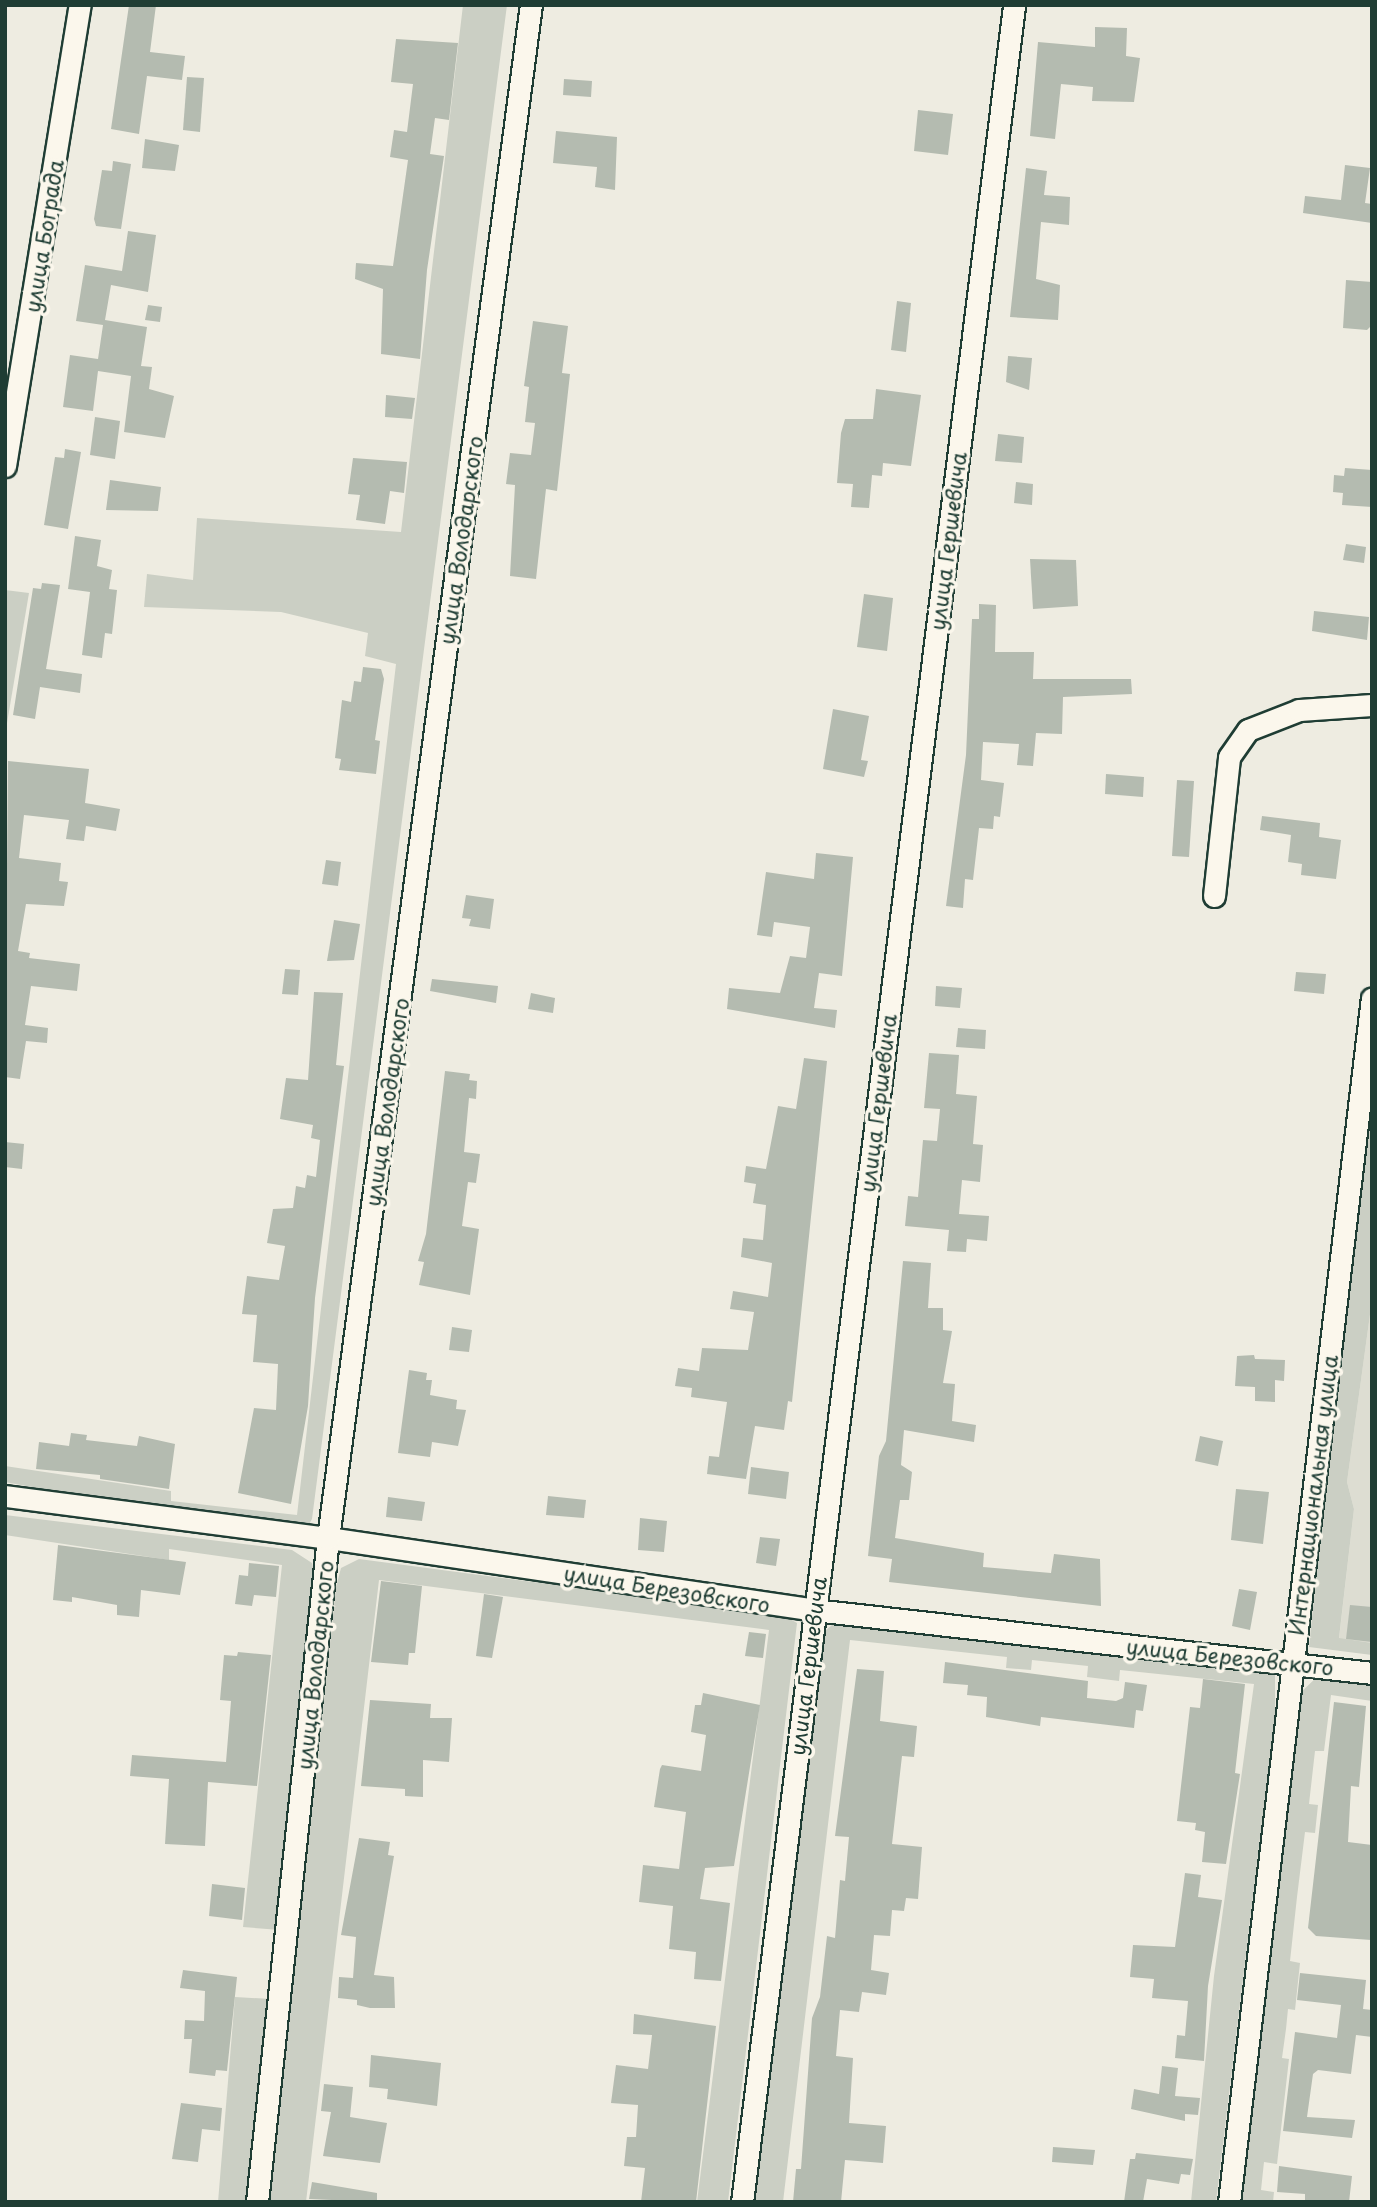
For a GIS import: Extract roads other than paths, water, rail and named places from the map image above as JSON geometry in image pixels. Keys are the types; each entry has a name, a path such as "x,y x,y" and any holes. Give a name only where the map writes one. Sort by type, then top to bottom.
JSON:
{"street":[{"name":"улица Бограда","path":"5,466 80,5"},
{"name":"улица Володарского","path":"257,2202 328,1538 531,5"},
{"name":"улица Гершевича","path":"742,2202 1014,5"},
{"path":"1214,896 1229,757 1248,730 1299,710 1372,705"},
{"name":"Интернациональная улица","path":"1228,2202 1372,998"},
{"name":"улица Березовского","path":"5,1496 328,1538 814,1610 1372,1673"}]}
